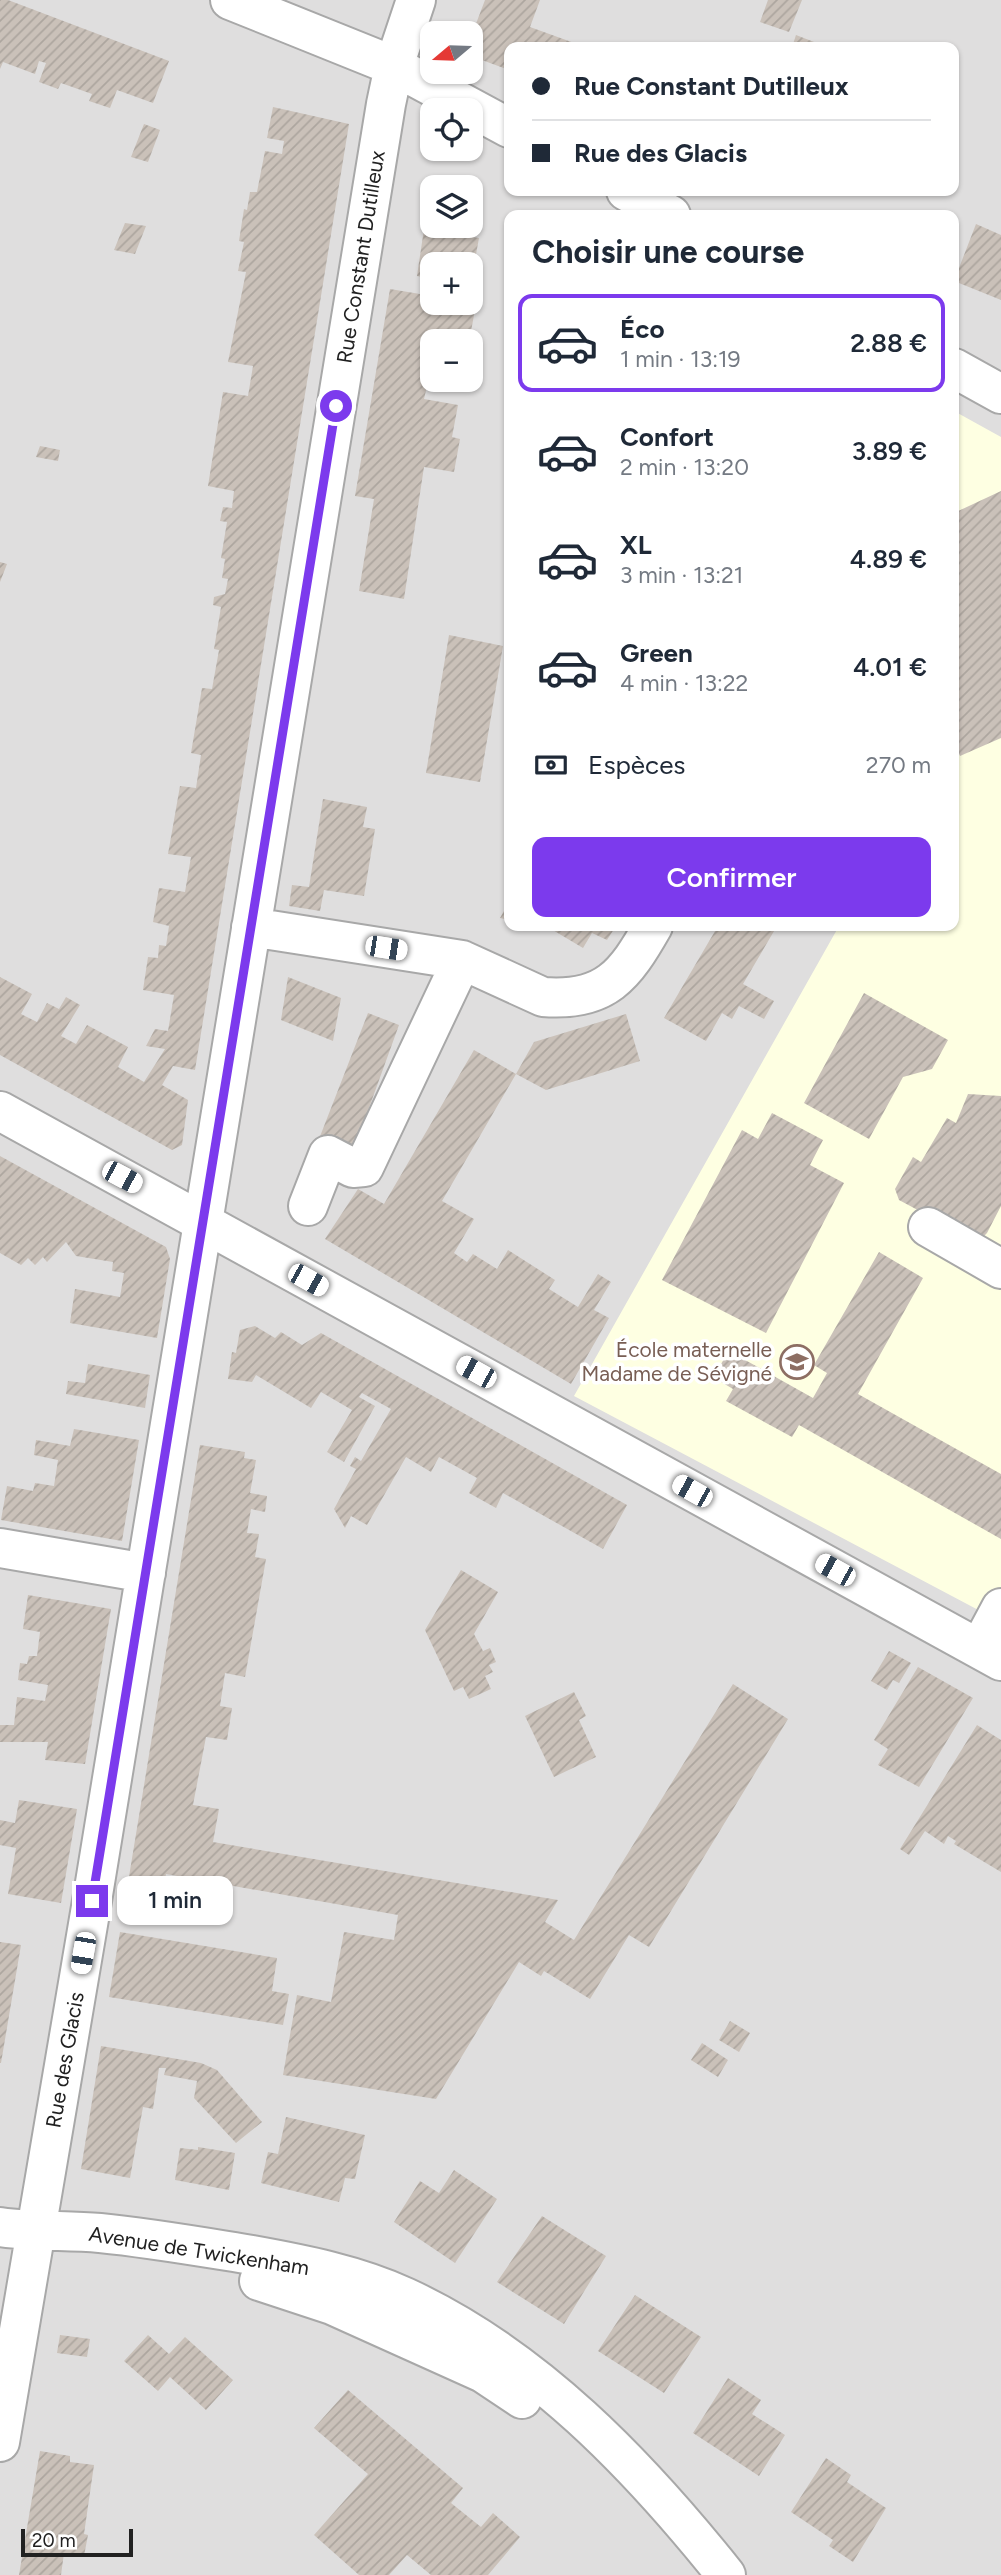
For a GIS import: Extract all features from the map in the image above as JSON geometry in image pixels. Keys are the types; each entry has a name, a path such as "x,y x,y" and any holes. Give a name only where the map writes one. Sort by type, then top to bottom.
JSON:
{"street":[{"path":"230,0 394,66 504,125"},
{"name":"Rue Constant Dutilleux","path":"203,1222 394,66 416,0"},
{"path":"635,196 662,210"},
{"path":"959,371 1001,394"},
{"path":"251,927 462,960 543,997 567,998 599,989 622,974 650,931"},
{"path":"308,1206 328,1155 353,1168 364,1167 462,960"},
{"path":"0,1111 990,1655 1001,1608"},
{"name":"Rue des Glacis","path":"0,2442 18,2229 146,1573 203,1222"},
{"path":"928,1227 1001,1269"},
{"path":"0,1548 146,1573"},
{"name":"Avenue de Twickenham","path":"18,2229 100,2255 280,2286 332,2305 483,2373 519,2396 607,2469 646,2509 699,2575"},
{"name":"Avenue de Twickenham","path":"18,2229 98,2232 254,2255 344,2276 404,2296 505,2357 582,2418 647,2480 726,2575"}],"shaded area":[{"path":"0,0 1001,0 1001,2575 0,2575"},
{"path":"959,414 1001,437 1001,1622 574,1396 836,931 959,931"}],"building":[{"path":"0,0 8,0 169,61 153,103 117,90 110,108 89,101 92,94 61,83 58,89 39,82 46,63 39,61 35,74 3,62 0,69"},
{"path":"485,0 540,0 530,27 571,42 504,42 504,68 483,60 483,21 477,21"},
{"path":"768,0 802,0 789,32 760,22"},
{"path":"796,35 814,42 794,42"},
{"path":"273,107 349,124 195,1070 173,1066 162,1085 188,1100 182,1145 172,1150 0,1055 0,977 32,994 21,1014 37,1022 47,1003 59,1009 66,997 80,1005 61,1036 76,1044 87,1025 128,1047 118,1067 144,1082 165,1049 146,1046 155,1029 168,1031 174,995 143,990 148,957 158,958 159,945 166,946 169,926 153,922 159,888 185,892 191,857 168,854 180,786 196,788 201,755 191,753 202,688 212,689 219,650 214,649 221,607 213,605 214,597 225,594 228,579 222,578 225,559 221,558 227,522 220,521 223,507 232,508 234,491 208,486 223,392 248,396 253,366 228,362 246,272 238,271 244,242 239,241 244,209 247,210 250,192 257,192 265,151 282,154 284,141 267,138"},
{"path":"144,124 160,130 148,162 131,157"},
{"path":"125,223 146,226 135,254 114,250"},
{"path":"976,224 1001,235 1001,300 959,283 959,268"},
{"path":"423,238 479,238 476,252 421,252"},
{"path":"420,256 420,277 417,276"},
{"path":"390,289 420,294 420,315 474,315 471,329 420,329 420,392 426,392 424,399 458,405 452,437 460,439 454,472 424,467 404,599 359,591 374,499 355,496"},
{"path":"40,446 60,450 58,461 36,457"},
{"path":"1001,491 1001,738 960,756 959,754 959,511"},
{"path":"0,562 7,564 0,582"},
{"path":"449,635 503,646 480,782 426,773"},
{"path":"323,799 367,807 363,827 375,829 364,896 324,890 320,911 289,906 292,885 309,887"},
{"path":"554,931 613,931 607,940 592,933 583,948"},
{"path":"715,931 774,931 743,984 774,1001 764,1019 739,1006 732,1019 722,1013 706,1041 664,1018"},
{"path":"288,977 341,998 333,1041 281,1020"},
{"path":"864,993 948,1040 932,1069 903,1077 869,1139 804,1103"},
{"path":"368,1013 399,1025 353,1152 319,1139"},
{"path":"626,1014 640,1061 546,1090 516,1074 534,1042"},
{"path":"474,1050 516,1074 442,1201 474,1219 454,1253 467,1262 473,1254 497,1269 508,1250 555,1280 549,1289 578,1307 598,1274 611,1282 594,1310 609,1318 571,1384 325,1239 358,1189 384,1204"},
{"path":"968,1094 1001,1096 1001,1206 982,1238 970,1238 899,1200 895,1189 913,1157 921,1162 947,1118 956,1123"},
{"path":"772,1113 823,1140 810,1165 844,1183 766,1333 662,1280 742,1130 758,1139"},
{"path":"0,1156 166,1247 170,1259 157,1338 70,1323 75,1289 120,1297 124,1273 112,1271 113,1262 76,1256 66,1242 47,1262 43,1257 35,1265 28,1258 21,1265 0,1253"},
{"path":"879,1252 923,1278 858,1394 1001,1474 1001,1539 799,1425 792,1437 726,1401 733,1389 713,1377 729,1351 813,1398 827,1373 814,1365"},
{"path":"255,1326 275,1338 281,1332 302,1345 321,1333 627,1505 603,1549 503,1493 496,1508 469,1493 477,1478 439,1457 431,1472 406,1457 367,1525 351,1516 345,1528 334,1509 356,1469 350,1466 355,1457 361,1461 391,1409 362,1393 359,1397 375,1406 344,1462 327,1452 352,1410 321,1392 311,1408 256,1375 252,1382 228,1379 232,1352 236,1353 240,1330"},
{"path":"88,1364 150,1375 145,1408 66,1394 68,1381 85,1383"},
{"path":"74,1429 139,1440 122,1541 1,1520 7,1486 33,1491 35,1483 54,1486 58,1460 34,1455 36,1440 70,1446"},
{"path":"200,1445 245,1452 244,1458 256,1460 250,1493 267,1496 265,1512 251,1509 247,1533 259,1534 255,1557 266,1559 245,1677 225,1673 220,1706 232,1708 227,1740 206,1737 193,1805 219,1809 213,1842 558,1900 545,1922 574,1940 733,1684 788,1719 649,1947 629,1935 590,1999 544,1971 541,1976 519,1962 436,2099 283,2075 297,1995 331,2002 344,1932 394,1940 398,1915 166,1874 160,1908 124,1907"},
{"path":"461,1570 498,1592 474,1634 483,1651 490,1648 496,1662 489,1665 493,1672 485,1676 491,1689 469,1699 463,1687 454,1691 425,1630"},
{"path":"28,1595 111,1609 85,1764 45,1760 48,1742 0,1742 0,1725 14,1725 17,1697 45,1701 48,1685 18,1680 20,1663 27,1664 29,1656 37,1656 40,1632 23,1629"},
{"path":"889,1651 911,1663 899,1683 893,1680 887,1690 871,1681"},
{"path":"918,1667 973,1698 919,1787 878,1765 888,1749 874,1740"},
{"path":"574,1692 586,1716 579,1720 596,1757 554,1777 525,1716"},
{"path":"977,1725 1001,1740 1001,1872 954,1844 956,1841 948,1836 944,1844 925,1831 909,1855 900,1849"},
{"path":"19,1800 77,1809 61,1903 8,1894 16,1848 0,1845 0,1820 15,1823"},
{"path":"120,1932 277,1958 272,1991 289,1994 283,2025 109,1997"},
{"path":"0,1942 21,1945 1,2063 0,2063"},
{"path":"730,2021 750,2033 739,2052 719,2040"},
{"path":"702,2043 728,2060 718,2077 691,2060"},
{"path":"101,2046 201,2063 217,2070 262,2122 236,2143 194,2098 197,2081 164,2075 166,2068 159,2068 153,2109 143,2107 130,2178 81,2169"},
{"path":"286,2117 365,2135 355,2179 345,2178 339,2202 261,2183 268,2152 278,2154"},
{"path":"198,2147 235,2153 229,2190 175,2180 180,2148 198,2150"},
{"path":"454,2170 497,2199 455,2263 394,2222 420,2181 439,2193"},
{"path":"542,2216 606,2256 564,2324 497,2282"},
{"path":"635,2295 701,2337 664,2393 598,2351"},
{"path":"60,2335 90,2339 87,2357 57,2353"},
{"path":"148,2335 169,2354 185,2337 233,2380 206,2410 170,2377 158,2391 124,2361"},
{"path":"728,2378 761,2400 752,2414 785,2435 759,2476 693,2433"},
{"path":"348,2390 463,2488 451,2503 481,2527 493,2513 520,2537 488,2575 431,2575 407,2555 389,2575 359,2575 314,2535 368,2474 314,2428"},
{"path":"40,2451 70,2456 70,2462 94,2465 84,2534 88,2535 84,2556 64,2553 61,2575 19,2575"},
{"path":"826,2458 851,2475 847,2482 886,2508 853,2562 829,2546 833,2540 791,2512"}],"place":[{"name":"École maternelle Madame de Sévigné","path":"797,1362"}],"route":[{"path":"92,1901 336,406"}]}
